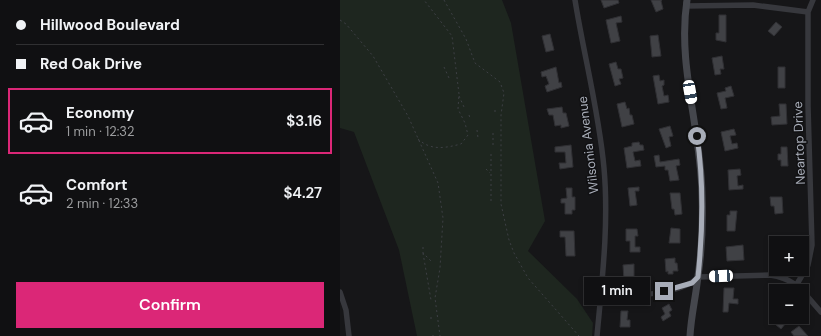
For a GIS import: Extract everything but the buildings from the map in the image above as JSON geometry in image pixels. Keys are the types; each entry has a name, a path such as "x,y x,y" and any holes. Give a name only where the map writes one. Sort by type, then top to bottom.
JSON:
{"street":[{"name":"Wilsonia Avenue","path":"575,0 604,168 606,224 597,336"},
{"name":"Neartop Drive","path":"797,284 808,265 812,245 808,106 808,12 813,0"},
{"path":"690,336 698,277 702,193 700,152 686,67 686,2 753,5 808,12"},
{"path":"601,295 636,297 692,283 698,277 770,275 781,277 797,284"},
{"path":"340,295 346,310 349,336"},
{"path":"809,298 821,312"}],"path":[{"path":"418,138 424,144 438,148 460,144 465,140 468,132 458,109 459,96 452,36 424,0"},
{"path":"444,0 466,40 475,63 500,82 504,93 500,115 501,204 514,253 528,278 579,336"},
{"path":"340,20 346,24 373,56 396,95 418,138 438,183 443,218 440,268 435,298 440,336"},
{"path":"444,67 449,78"},
{"path":"459,96 464,107"},
{"path":"477,130 478,138"},
{"path":"493,132 493,145"},
{"path":"491,153 491,201"},
{"path":"486,169 491,173"},
{"path":"423,247 431,300"},
{"path":"424,253 431,261"}],"shaded area":[{"path":"340,0 502,0 511,23 545,221 528,251 577,299 593,323 592,336 417,336 399,250 354,132 340,128"}],"route":[{"path":"664,291 692,283 698,277 701,246 702,193 697,136"}]}
